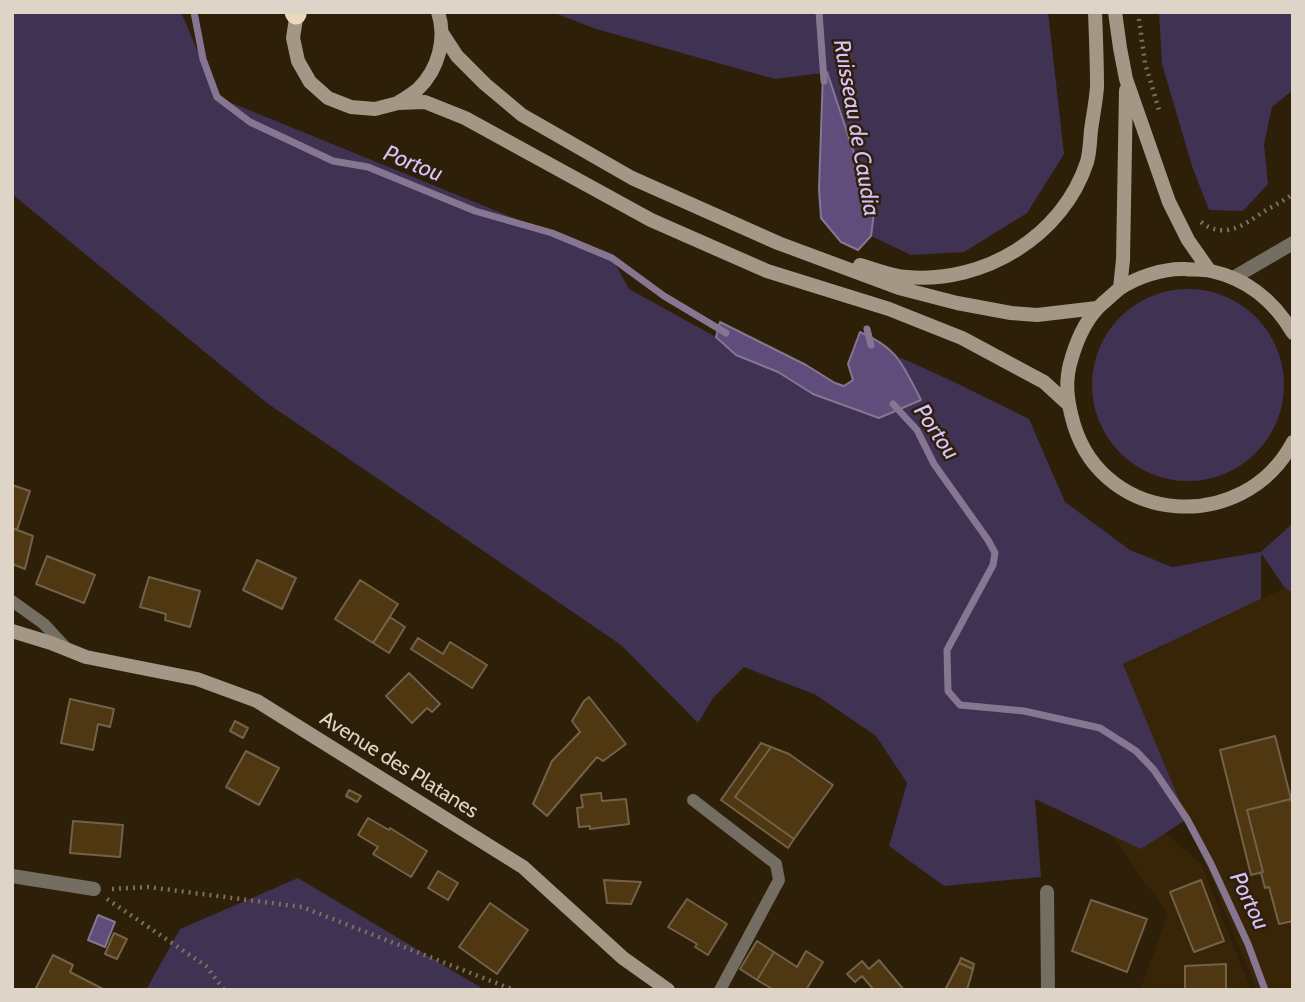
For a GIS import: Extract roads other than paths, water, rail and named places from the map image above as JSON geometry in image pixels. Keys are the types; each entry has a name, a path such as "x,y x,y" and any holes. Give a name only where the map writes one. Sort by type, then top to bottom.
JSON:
{"main road":[{"path":"398,103 416,91 430,75 439,55 442,33 438,12"},
{"path":"778,243 906,277 939,276 975,270 1004,258 1034,239 1059,215 1087,161 1097,89 1095,12"},
{"path":"1115,12 1126,79 1169,202 1184,233 1209,270"},
{"path":"296,13 293,38 298,61 310,82 328,98 351,107 374,109 398,103 425,102 465,118 651,220 767,271 889,309 962,338 1044,382 1067,403"},
{"path":"442,33 457,56 485,85 523,115 632,178 778,243 899,288 971,305 1037,315 1097,308"},
{"path":"1120,288 1123,260 1126,79"},
{"path":"1293,333 1283,316 1260,293 1233,278 1209,270 1179,269 1148,275 1120,288 1097,308 1078,337 1068,369 1067,403 1079,442 1103,475 1138,498 1178,508 1219,504 1256,486 1289,457 1293,442"},
{"name":"Avenue des Platanes","path":"12,631 86,657 197,679 257,701 523,867 623,958 668,990"}],"street":[{"path":"1233,278 1293,243"},
{"path":"12,876 94,890"},
{"path":"1047,892 1048,990"}],"lane":[{"path":"12,601 44,624 68,650"},
{"path":"693,800 776,864 779,880 720,990"}],"waterway":[{"name":"Portou","path":"194,12 203,59 217,97 250,122 333,161 368,167 475,211 552,233 612,258 664,296 726,333"},
{"name":"Ruisseau de Caudia","path":"819,12 824,81"},
{"path":"867,329 871,345"},
{"name":"Portou","path":"893,404 917,430 934,464 995,553 993,565 947,650 948,691 960,705 1024,711 1100,728 1136,751 1154,770 1187,819 1248,944 1265,990"}]}
